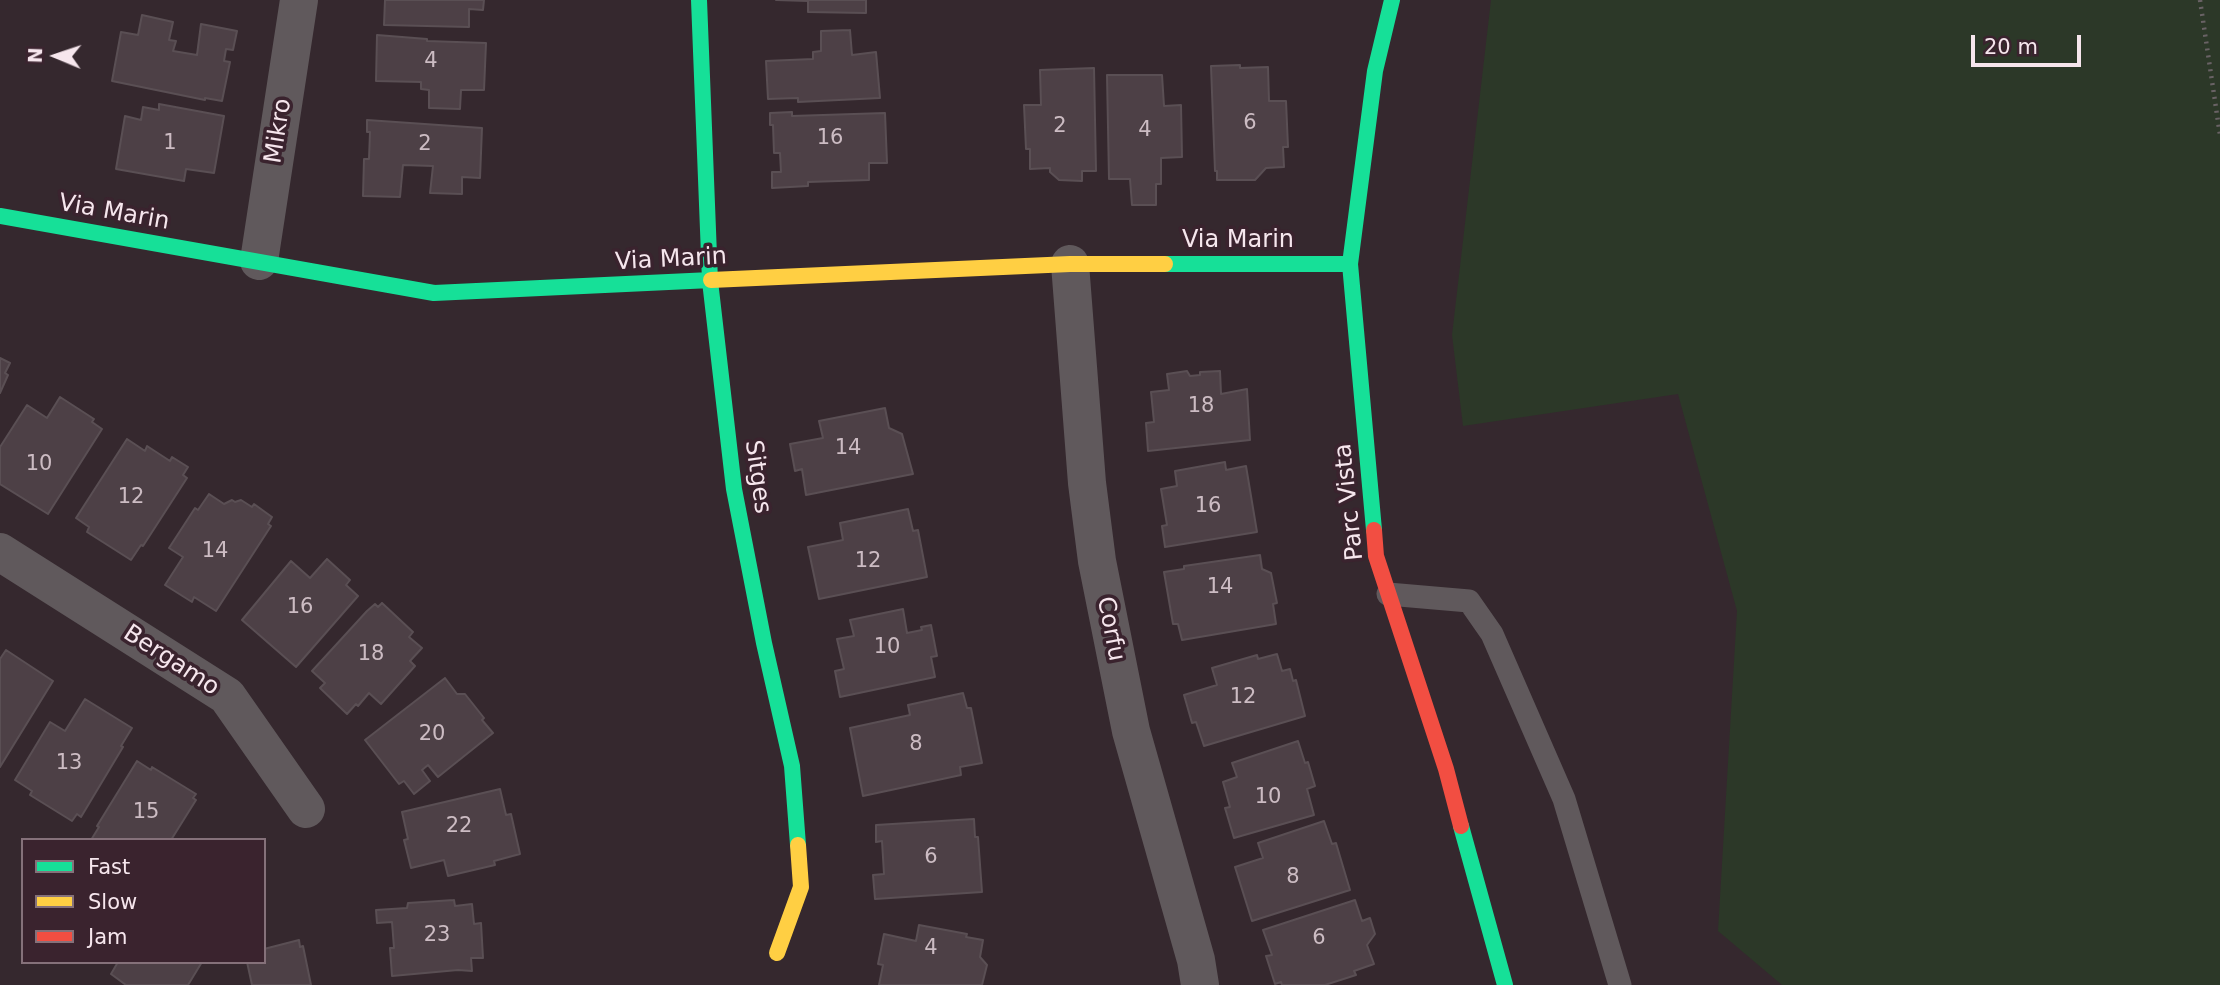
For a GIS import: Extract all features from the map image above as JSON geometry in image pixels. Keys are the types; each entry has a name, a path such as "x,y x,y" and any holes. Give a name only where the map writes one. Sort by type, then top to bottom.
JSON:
{"street":[{"name":"Mikro","path":"259,261 299,0"},
{"name":"Sitges","path":"699,0 710,281 734,489 764,643 792,766 801,887 777,953"},
{"name":"Parc Vista","path":"1392,0 1375,71 1350,264 1376,556 1447,769 1505,985"},
{"name":"Via Marin","path":"0,216 434,293 1070,264 1350,264"},
{"name":"Corfu","path":"1070,264 1087,483 1097,561 1131,731 1196,960 1200,985"},
{"name":"Bergamo","path":"0,552 227,696 306,808"}],"lane":[{"path":"1388,594 1469,601 1492,634 1564,799 1620,985"}],"path":[{"path":"2200,0 2220,135"}],"green space":[{"path":"1491,0 2220,0 2220,985 1782,985 1718,931 1737,611 1678,394 1463,426 1452,335"}],"building":[{"path":"385,0 484,0 483,10 469,9 469,27 384,25"},
{"path":"776,0 866,0 866,13 808,12 808,1"},
{"path":"142,15 173,22 169,40 176,41 173,51 197,55 201,24 237,31 233,50 226,49 224,61 230,62 222,101 112,81 121,32 138,35"},
{"path":"850,30 852,55 876,52 880,98 798,102 798,98 768,99 766,61 813,59 813,52 821,51 821,31"},
{"path":"377,35 427,41 486,43 484,90 461,90 460,109 429,108 429,90 421,89 421,82 376,81"},
{"path":"1240,65 1240,68 1268,67 1269,101 1286,101 1288,147 1283,147 1284,167 1266,168 1255,180 1217,180 1211,66"},
{"path":"1094,68 1096,171 1082,171 1082,181 1059,180 1050,172 1050,168 1030,169 1030,149 1026,149 1024,105 1041,105 1040,70"},
{"path":"1107,75 1162,75 1164,106 1181,105 1182,157 1161,158 1161,184 1156,184 1156,205 1132,205 1130,179 1109,179"},
{"path":"159,104 224,116 214,173 186,169 184,181 116,169 125,116 141,120 143,107 159,110"},
{"path":"792,112 792,116 885,113 887,163 869,163 869,180 808,182 808,186 772,188 772,172 781,172 780,153 774,153 770,113"},
{"path":"367,120 482,128 480,178 462,177 462,194 430,193 433,166 403,165 400,197 363,196 364,159 369,159 370,132 367,132"},
{"path":"0,358 10,363 0,393"},
{"path":"1187,371 1190,376 1200,375 1200,372 1220,371 1221,394 1247,389 1250,440 1148,451 1146,423 1154,422 1151,392 1169,390 1167,374"},
{"path":"60,397 94,419 92,422 102,429 48,514 0,484 0,447 27,405 47,418"},
{"path":"885,408 889,428 902,434 913,474 806,495 802,469 795,471 790,444 823,438 819,421"},
{"path":"127,439 145,451 147,446 170,461 172,457 188,467 183,475 187,478 131,560 87,532 89,527 76,518"},
{"path":"1225,462 1226,470 1246,466 1257,532 1165,547 1162,526 1167,525 1161,489 1177,486 1175,471"},
{"path":"209,494 224,504 241,500 252,507 254,504 272,517 268,524 271,526 216,611 194,597 192,602 165,585 183,557 169,548 195,508 198,510"},
{"path":"908,509 913,531 918,530 927,577 819,599 808,547 843,540 840,523"},
{"path":"1260,555 1262,569 1271,573 1277,603 1273,604 1276,624 1182,640 1178,624 1173,624 1164,572 1184,569 1184,566"},
{"path":"327,559 350,580 346,585 358,596 296,667 242,620 291,561 310,578"},
{"path":"382,603 413,632 409,637 422,648 410,661 415,666 381,704 369,693 347,714 320,688 325,683 312,671 367,611 375,604 378,607"},
{"path":"903,609 907,633 931,625 937,656 931,657 935,677 840,697 835,671 844,669 837,639 854,636 850,620"},
{"path":"6,650 53,681 0,767 0,659"},
{"path":"1277,654 1282,671 1290,669 1293,681 1296,680 1305,716 1204,746 1196,722 1192,723 1184,695 1217,685 1212,668 1257,655 1258,659"},
{"path":"445,678 457,694 465,694 493,733 438,777 428,765 422,770 430,781 414,794 404,781 399,784 365,740"},
{"path":"963,693 967,708 971,708 982,763 960,767 961,775 863,796 850,728 910,715 908,705"},
{"path":"85,699 132,728 81,817 77,814 72,821 30,795 32,791 15,780 50,722 65,731"},
{"path":"1298,741 1315,786 1307,789 1314,815 1234,838 1225,808 1230,807 1223,782 1237,777 1232,763"},
{"path":"137,761 196,794 193,798 196,800 172,838 92,838 99,827 97,826"},
{"path":"500,789 506,815 511,814 520,854 494,861 495,865 448,876 444,860 411,868 404,840 408,839 402,812"},
{"path":"974,819 982,892 875,899 873,875 884,874 882,841 876,842 876,825"},
{"path":"1324,821 1332,844 1336,843 1350,890 1252,921 1235,867 1263,858 1258,843"},
{"path":"454,900 455,906 472,904 474,924 481,923 483,958 471,958 472,971 392,976 392,922 377,923 376,910 407,908 408,903"},
{"path":"1355,900 1362,921 1370,918 1375,934 1367,945 1374,964 1354,971 1356,975 1325,985 1282,985 1281,982 1275,984 1266,956 1272,955 1263,930"},
{"path":"919,925 967,934 966,937 983,940 980,957 987,965 982,985 879,985 883,965 878,964 884,934 916,941"},
{"path":"299,940 300,947 303,946 311,985 252,985 247,964 266,964 266,948"},
{"path":"117,964 201,964 188,985 126,985 111,974"}],"traffic: fast":[{"path":"699,0 710,281 734,489 764,643 792,766 798,845"},
{"path":"1374,530 1350,264 1375,71 1392,0"},
{"path":"0,216 434,293 711,280"},
{"path":"1165,264 1350,264"},
{"path":"1461,826 1505,985"}],"traffic: slow":[{"path":"711,280 1070,264 1165,264"},
{"path":"777,953 801,887 798,845"}],"traffic: jam":[{"path":"1374,530 1376,556 1446,769 1461,826"}]}
